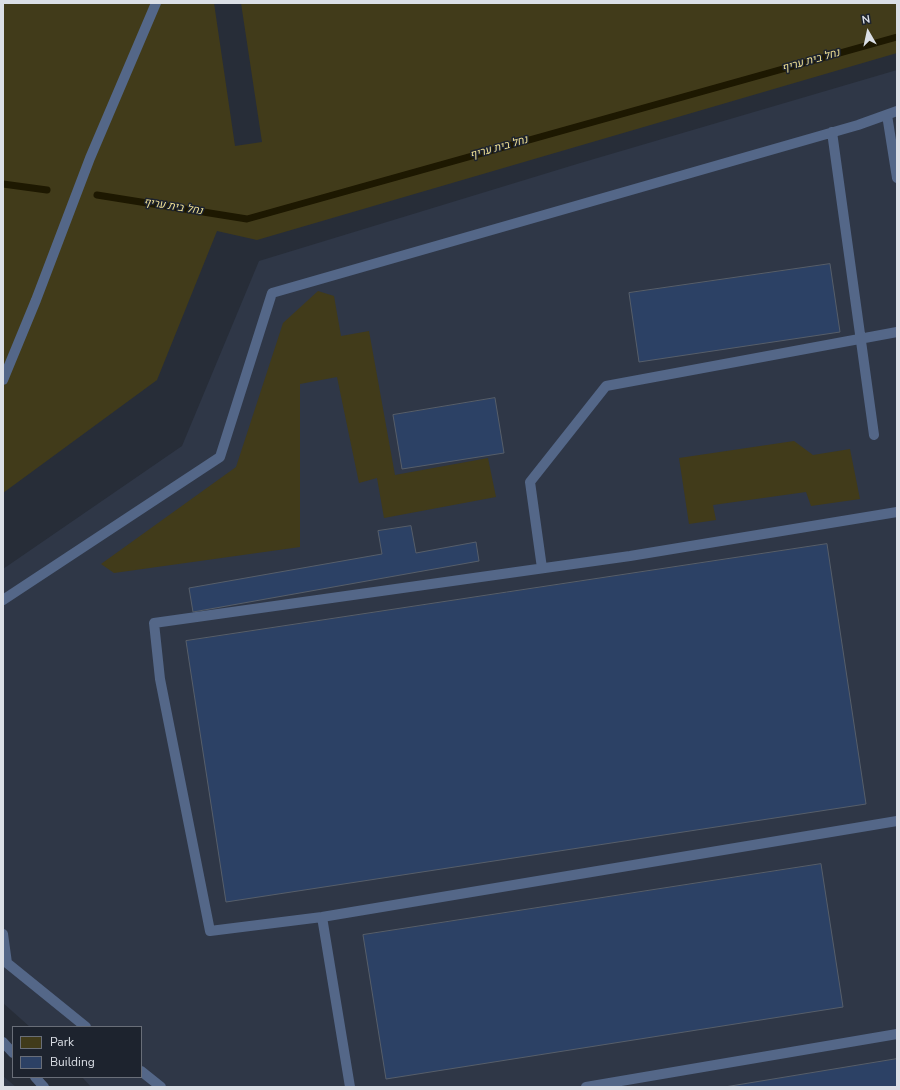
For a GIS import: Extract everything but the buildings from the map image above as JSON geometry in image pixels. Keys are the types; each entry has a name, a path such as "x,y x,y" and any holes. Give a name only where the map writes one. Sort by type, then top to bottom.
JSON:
{"lane":[{"path":"3,380 36,300 90,158 156,3"},
{"path":"3,600 220,457 272,293 832,132 897,111"},
{"path":"887,115 897,178"},
{"path":"832,132 874,435"},
{"path":"542,568 530,482 606,386 897,332"},
{"path":"897,512 638,554 154,623 160,679 210,931 322,917 897,821"},
{"path":"322,917 350,1087"},
{"path":"3,934 7,963 85,1026"},
{"path":"586,1087 897,1034"},
{"path":"3,1042 12,1052"},
{"path":"142,1072 161,1087"},
{"path":"36,1078 44,1087"}],"shaded area":[{"path":"897,70 897,1087 91,1087 83,1078 142,1078 142,1026 29,1026 3,1003 3,569 182,446 259,261 577,164"},
{"path":"3,1076 16,1087 3,1087"}],"green space":[{"path":"3,3 214,3 235,146 262,142 241,3 897,3 897,53 257,240 217,231 157,380 3,493"},
{"path":"318,291 334,296 341,336 369,331 395,475 488,458 496,497 384,518 377,478 359,483 337,377 300,384 300,547 114,573 101,564 236,467 283,323"},
{"path":"794,441 813,455 850,449 860,499 811,506 806,492 713,505 716,520 689,524 679,458"}],"waterway":[{"name":"נחל בית עריף","path":"97,195 247,219 897,37"},
{"name":"נחל בית עריף","path":"3,184 47,190"}]}
